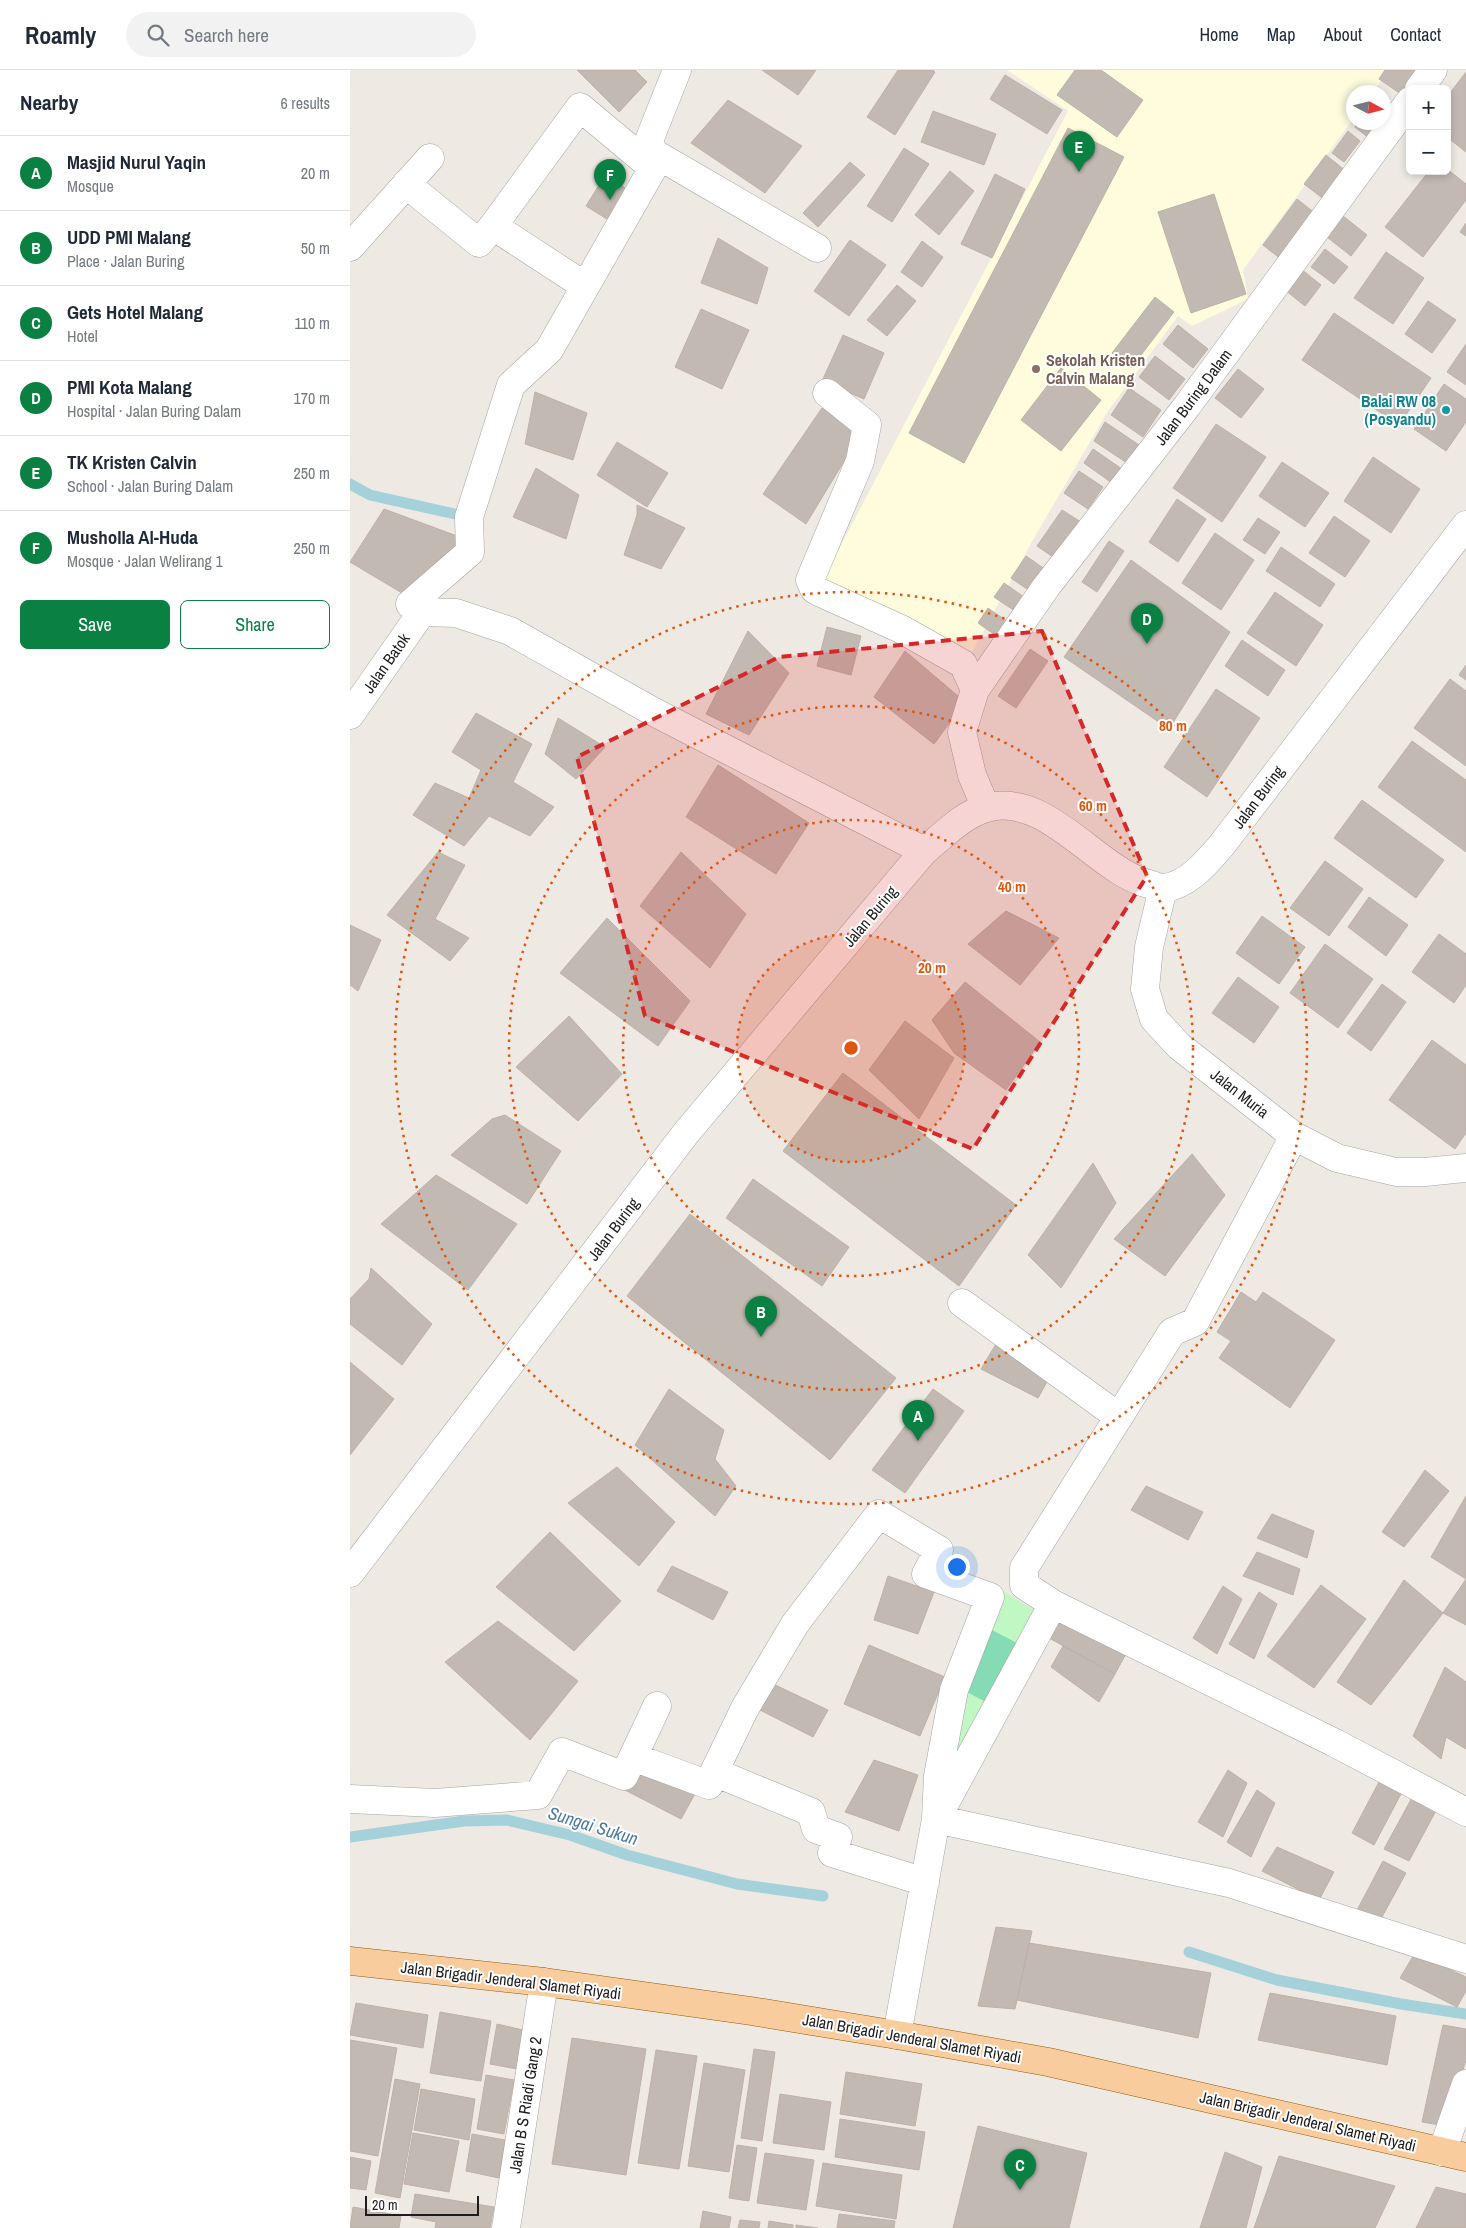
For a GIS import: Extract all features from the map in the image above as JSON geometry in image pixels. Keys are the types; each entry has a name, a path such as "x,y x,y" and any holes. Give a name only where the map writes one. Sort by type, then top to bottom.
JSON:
{"main road":[{"name":"Jalan Brigadir Jenderal Slamet Riyadi","path":"350,1961 544,1982 751,2011 897,2035 1048,2062 1454,2154"}],"street":[{"path":"493,226 586,286 652,160 650,138 677,70"},
{"path":"1422,85 1433,70"},
{"path":"406,184 480,243 580,107 652,160 817,248"},
{"name":"Jalan Buring Dalam","path":"986,808 972,775 962,732 974,690 1046,588 1193,398 1406,107"},
{"path":"350,247 430,158"},
{"name":"Jalan Batok","path":"350,715 416,608 470,552 469,517 511,385 549,350 586,286"},
{"path":"827,393 866,425 860,461 812,573 810,580 814,589 901,629 963,664 974,690"},
{"name":"Jalan Buring","path":"350,1573 686,1133 924,851 967,816 986,808 1012,804 1045,817 1132,879 1162,888 1185,880 1205,864 1220,846 1466,525"},
{"path":"416,608 456,613 510,630 652,711 924,851"},
{"name":"Jalan Muria","path":"1162,888 1149,947 1145,989 1154,1019 1179,1046 1294,1136 1337,1158 1396,1172 1425,1172 1466,1168"},
{"path":"1294,1136 1195,1322 1172,1332 1024,1568 1024,1585 1053,1604 1336,1743 1466,1811"},
{"path":"962,1303 1119,1417"},
{"path":"633,1757 708,1785 745,1708 795,1624 879,1514 940,1550 926,1574 990,1597 954,1690 938,1776 936,1819 897,2035"},
{"path":"936,1819 1053,1604"},
{"path":"350,1799 435,1803 538,1795 562,1752 624,1776 657,1706"},
{"path":"714,1772 811,1812 816,1828 838,1837 832,1853 925,1882"},
{"path":"936,1819 1229,1883 1466,1959"},
{"name":"Jalan B S Riadi Gang 2","path":"506,2228 544,1982"},
{"path":"1454,2154 1466,2084"}],"highlighted area":[{"path":"1042,631 1147,876 973,1149 645,1016 577,757 779,657"}],"shaded area":[{"name":"Sekolah Kristen Calvin Malang","path":"1007,70 1389,70 1378,85 1346,85 1346,129 1243,270 1248,299 1192,326 1178,316 1108,411 1030,545 968,660 823,580 1068,111"}],"green space":[{"path":"1003,1591 1039,1613 954,1780 956,1692"},
{"path":"990,1629 1019,1644 988,1703 959,1688"}],"building":[{"path":"577,70 635,70 647,82 619,112"},
{"path":"762,70 816,70 798,95"},
{"path":"898,70 933,70 935,72 895,135 867,117"},
{"path":"1075,70 1101,70 1143,100 1117,137 1057,95"},
{"path":"1385,70 1428,70 1418,85 1406,85 1406,98 1391,87 1391,85 1379,79"},
{"path":"1466,72 1466,152 1451,140 1451,92"},
{"path":"1005,75 1062,110 1047,134 990,99"},
{"path":"728,100 802,146 765,193 691,143"},
{"path":"1391,105 1397,110 1391,116"},
{"path":"933,111 996,134 984,165 921,142"},
{"path":"1068,128 1124,157 964,463 909,433"},
{"path":"1359,130 1376,130 1370,139"},
{"path":"1348,131 1360,141 1344,162 1332,153"},
{"path":"904,148 929,164 892,222 867,206"},
{"path":"1326,155 1347,172 1325,200 1304,184"},
{"path":"850,162 865,175 818,227 803,213"},
{"path":"950,171 974,191 939,235 915,215"},
{"path":"1451,172 1466,184 1466,200 1423,257 1385,227 1426,175 1451,175"},
{"path":"606,174 634,195 615,224 586,206"},
{"path":"995,174 1025,189 992,258 961,244"},
{"path":"1214,194 1246,294 1191,313 1158,212"},
{"path":"1297,199 1316,214 1282,260 1263,245"},
{"path":"1343,216 1367,235 1351,256 1327,237"},
{"path":"1466,223 1466,236 1460,232"},
{"path":"718,238 768,268 757,304 701,283"},
{"path":"850,240 886,265 849,316 814,291"},
{"path":"922,241 943,257 922,287 901,272"},
{"path":"1325,249 1348,267 1334,284 1311,267"},
{"path":"1386,252 1424,278 1393,324 1354,298"},
{"path":"1301,269 1321,285 1305,306 1285,290"},
{"path":"897,285 916,301 887,336 867,320"},
{"path":"1155,297 1174,312 1131,368 1112,353"},
{"path":"1428,301 1456,320 1432,353 1405,334"},
{"path":"701,309 749,330 722,389 675,367"},
{"path":"1334,313 1431,378 1399,425 1302,360"},
{"path":"1178,325 1208,349 1193,368 1163,344"},
{"path":"843,335 884,353 864,399 822,381"},
{"path":"1466,344 1466,385 1447,372"},
{"path":"1155,356 1185,379 1169,400 1139,377"},
{"path":"1061,368 1101,400 1061,451 1021,420"},
{"path":"1238,369 1264,389 1241,418 1215,398"},
{"name":"Balai RW 08 (Posyandu)","path":"1444,384 1466,399 1466,422 1446,451 1414,429"},
{"path":"1129,388 1161,410 1143,437 1111,415"},
{"path":"535,392 587,413 573,460 525,444"},
{"path":"822,408 860,435 806,524 763,494"},
{"path":"1105,422 1142,447 1130,465 1094,441"},
{"path":"1216,424 1266,457 1222,522 1173,488"},
{"path":"617,442 668,473 647,507 597,475"},
{"path":"1093,449 1122,469 1112,483 1084,463"},
{"path":"1373,457 1420,489 1391,533 1344,501"},
{"path":"1282,462 1329,493 1305,527 1259,496"},
{"path":"536,468 579,495 566,539 513,517"},
{"path":"1079,471 1103,487 1088,509 1064,493"},
{"path":"1177,499 1206,519 1178,562 1149,542"},
{"path":"637,505 685,528 661,569 624,555 637,515"},
{"path":"384,509 468,540 407,596 350,562"},
{"path":"1062,510 1081,522 1056,559 1037,546"},
{"path":"1334,516 1370,541 1345,577 1309,553"},
{"path":"1258,518 1280,532 1265,554 1243,540"},
{"path":"1215,533 1254,560 1221,610 1182,583"},
{"path":"1109,541 1124,551 1097,592 1082,582"},
{"path":"1281,547 1335,584 1320,607 1266,571"},
{"path":"1026,556 1049,572 1034,594 1011,578"},
{"path":"1131,560 1230,632 1169,729 1064,657"},
{"path":"1004,583 1024,597 1015,611 994,597"},
{"path":"1275,592 1323,625 1296,666 1247,633"},
{"path":"988,608 1008,622 998,637 978,623"},
{"path":"827,627 861,636 851,675 817,666"},
{"path":"748,631 789,673 749,735 706,714"},
{"path":"1242,640 1285,670 1268,696 1225,666"},
{"path":"1030,649 1048,661 1016,708 998,696"},
{"path":"905,651 965,702 934,744 874,697"},
{"path":"1466,665 1466,680 1459,675"},
{"path":"1450,679 1466,691 1466,766 1414,728"},
{"path":"1216,689 1260,718 1207,797 1164,767"},
{"path":"476,713 532,744 513,782 554,807 530,836 489,816 464,846 413,815 435,783 469,798 481,770 452,752"},
{"path":"558,718 605,747 576,779 545,754"},
{"path":"1412,741 1466,780 1466,852 1378,787"},
{"path":"718,765 809,823 776,874 686,817"},
{"path":"1362,800 1444,860 1416,898 1334,838"},
{"path":"438,852 465,865 435,919 469,938 450,961 387,915"},
{"path":"681,852 746,914 710,968 640,906"},
{"path":"1325,861 1363,889 1329,936 1290,908"},
{"path":"1369,897 1408,925 1386,956 1348,927"},
{"path":"1006,911 1059,938 1020,985 968,944"},
{"path":"1262,916 1305,947 1279,984 1236,953"},
{"path":"607,918 690,1001 658,1046 560,973"},
{"path":"350,925 381,940 358,991 350,985"},
{"path":"1439,934 1466,954 1466,985 1454,1003 1412,972"},
{"path":"1325,944 1373,979 1338,1028 1290,993"},
{"path":"1238,977 1279,1007 1254,1043 1212,1013"},
{"path":"965,982 1040,1042 1006,1090 954,1053 932,1020"},
{"path":"1382,984 1406,1002 1371,1051 1347,1033"},
{"path":"569,1016 622,1074 578,1121 516,1067"},
{"path":"905,1021 954,1058 919,1119 869,1070"},
{"path":"1432,1040 1466,1065 1466,1133 1455,1149 1389,1100"},
{"path":"843,1073 1016,1205 959,1286 783,1151"},
{"path":"505,1115 561,1151 527,1204 451,1155 492,1119"},
{"path":"1192,1154 1225,1195 1165,1276 1114,1239"},
{"path":"1093,1163 1116,1203 1061,1288 1028,1255"},
{"path":"436,1175 517,1224 468,1290 381,1224"},
{"path":"753,1179 849,1247 822,1286 726,1218"},
{"path":"690,1214 896,1378 830,1460 627,1296"},
{"path":"371,1268 432,1324 402,1365 350,1324 350,1299 369,1279"},
{"path":"1241,1292 1256,1302 1263,1292 1335,1340 1290,1408 1219,1358 1231,1341 1217,1332"},
{"path":"996,1344 1048,1380 1038,1398 981,1369"},
{"path":"350,1362 394,1399 350,1455"},
{"path":"669,1389 724,1430 715,1459 736,1486 715,1516 635,1445"},
{"path":"933,1389 964,1411 905,1493 872,1470"},
{"path":"617,1467 675,1522 639,1566 568,1503"},
{"path":"1425,1470 1449,1491 1404,1547 1382,1532"},
{"path":"1146,1486 1203,1512 1188,1540 1131,1510"},
{"path":"1466,1496 1466,1579 1431,1557"},
{"path":"1272,1514 1314,1531 1307,1558 1257,1538"},
{"path":"550,1532 621,1601 574,1651 496,1587"},
{"path":"1257,1552 1300,1569 1293,1595 1243,1576"},
{"path":"672,1566 728,1592 713,1620 657,1591"},
{"path":"888,1576 934,1592 918,1634 874,1620"},
{"path":"1466,1579 1466,1625 1443,1613"},
{"path":"1404,1580 1443,1613 1371,1705 1337,1682"},
{"path":"1321,1585 1366,1619 1314,1688 1267,1656"},
{"path":"1223,1586 1242,1599 1217,1654 1193,1638"},
{"path":"1259,1592 1277,1604 1254,1659 1229,1644"},
{"path":"1061,1613 1128,1650 1115,1674 1049,1638"},
{"path":"498,1621 578,1681 530,1740 445,1662"},
{"path":"869,1645 945,1677 920,1736 844,1704"},
{"path":"1063,1646 1115,1674 1099,1702 1051,1667"},
{"path":"1445,1667 1466,1682 1466,1749 1446,1737 1441,1759 1413,1736"},
{"path":"771,1683 828,1710 813,1737 756,1708"},
{"path":"874,1760 918,1775 899,1831 845,1812"},
{"path":"640,1765 696,1792 681,1819 625,1790"},
{"path":"1228,1770 1247,1783 1223,1837 1198,1822"},
{"path":"1380,1780 1402,1792 1374,1845 1352,1833"},
{"path":"1257,1790 1275,1803 1251,1857 1227,1842"},
{"path":"1414,1794 1438,1807 1409,1861 1384,1849"},
{"path":"1277,1847 1334,1872 1319,1900 1262,1871"},
{"path":"1383,1861 1406,1873 1377,1926 1355,1914"},
{"path":"996,1927 1032,1931 1015,2009 978,2006"},
{"path":"1029,1943 1211,1973 1198,2038 1017,2000"},
{"path":"1415,1953 1466,1977 1466,1991 1457,2007 1400,1978"},
{"path":"1270,1993 1396,2016 1387,2065 1258,2040"},
{"path":"356,2003 428,2015 423,2048 350,2035"},
{"path":"440,2012 491,2021 481,2081 430,2073"},
{"path":"497,2024 523,2030 517,2069 490,2064"},
{"path":"1443,2025 1466,2029 1466,2060 1446,2126 1422,2122"},
{"path":"572,2038 646,2049 626,2175 552,2164"},
{"path":"350,2040 397,2048 378,2156 350,2151"},
{"path":"754,2049 775,2052 762,2141 741,2138"},
{"path":"656,2050 697,2056 679,2169 638,2163"},
{"path":"704,2063 745,2070 729,2172 688,2166"},
{"path":"846,2072 922,2084 915,2126 840,2114"},
{"path":"486,2075 514,2080 504,2134 477,2129"},
{"path":"395,2079 420,2084 400,2198 375,2193"},
{"path":"421,2089 475,2099 469,2140 414,2130"},
{"path":"780,2094 831,2102 824,2150 773,2143"},
{"path":"840,2119 925,2132 919,2170 835,2157"},
{"path":"978,2126 1087,2153 1069,2228 953,2228"},
{"path":"413,2133 459,2141 449,2192 404,2184"},
{"path":"472,2134 505,2140 499,2178 466,2171"},
{"path":"737,2145 757,2148 749,2201 729,2198"},
{"path":"1225,2152 1262,2167 1246,2228 1200,2228"},
{"path":"765,2153 814,2160 806,2210 757,2203"},
{"path":"1279,2156 1395,2186 1375,2228 1254,2228"},
{"path":"350,2157 371,2161 366,2190 350,2188"},
{"path":"823,2163 902,2175 896,2219 816,2206"},
{"path":"1436,2187 1466,2194 1466,2228 1416,2228"},
{"path":"415,2194 494,2207 490,2228 435,2228 436,2222 411,2217"},
{"path":"353,2207 401,2216 399,2228 350,2228"},
{"path":"703,2211 731,2217 729,2228 700,2228"},
{"path":"839,2214 895,2221 894,2228 837,2228"},
{"path":"740,2220 760,2222 759,2228 738,2228"},
{"path":"769,2221 793,2225 793,2228 768,2228"},
{"path":"796,2225 818,2228 796,2228"}],"waterway":[{"path":"350,484 370,495 455,514"},
{"name":"Sungai Sukun","path":"350,1837 464,1821 507,1820 570,1835 627,1855 737,1884 823,1896"},
{"path":"1189,1952 1277,1980 1401,2004 1466,2014"}],"place":[{"name":"TK Kristen Calvin","path":"1079,172"},
{"name":"Musholla Al-Huda","path":"610,200"},
{"name":"Sekolah Kristen Calvin Malang","path":"1036,369"},
{"name":"Balai RW 08 (Posyandu)","path":"1446,410"},
{"name":"PMI Kota Malang","path":"1147,644"},
{"name":"UDD PMI Malang","path":"761,1337"},
{"name":"Masjid Nurul Yaqin","path":"918,1441"},
{"name":"Gets Hotel Malang","path":"1020,2190"}]}
